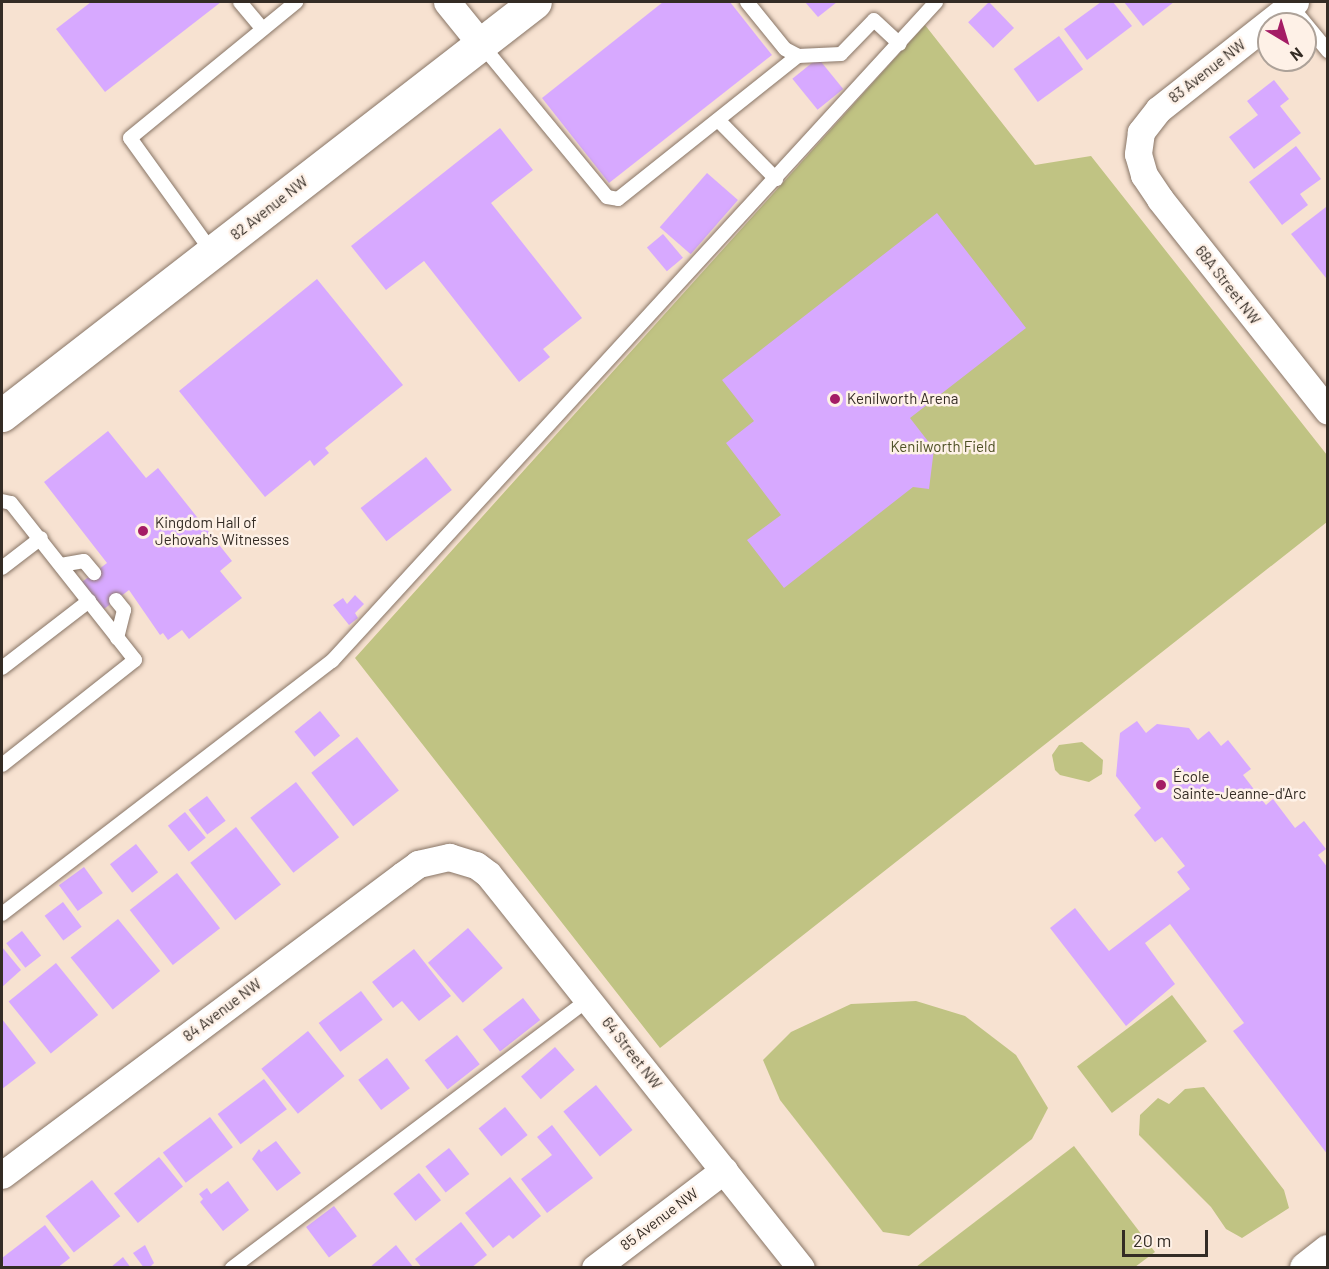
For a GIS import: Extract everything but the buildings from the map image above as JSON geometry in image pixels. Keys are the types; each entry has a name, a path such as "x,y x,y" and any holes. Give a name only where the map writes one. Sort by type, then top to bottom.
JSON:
{"street":[{"path":"447,2 481,44"},
{"name":"82 Avenue NW","path":"2,415 536,2"},
{"name":"83 Avenue NW","path":"1138,154 1141,132 1158,110 1293,3"},
{"name":"68A Street NW","path":"1138,154 1144,175 1160,199 1328,411"},
{"name":"64 Street NW","path":"449,857 476,865 488,874 801,1268"},
{"name":"84 Avenue NW","path":"2,1175 418,864 449,857"},
{"name":"85 Avenue NW","path":"595,1268 724,1170"},
{"path":"1306,1268 1328,1251"}],"lane":[{"path":"240,2 263,29"},
{"path":"212,252 130,138 296,2"},
{"path":"747,2 784,49 798,56 841,54 874,21 900,44"},
{"path":"2,914 332,661 900,44 936,2"},
{"path":"1293,3 1328,51"},
{"path":"481,44 607,197 618,199 798,56"},
{"path":"718,120 776,179"},
{"path":"2,501 11,503 41,538 88,602 135,660 2,765"},
{"path":"2,568 41,538"},
{"path":"61,565 84,561 94,573"},
{"path":"116,600 124,610 117,638"},
{"path":"2,668 88,602"},
{"path":"232,1268 589,999"}],"green space":[{"name":"Kenilworth Field","path":"925,25 1035,165 1091,156 1327,455 1327,522 660,1048 355,658"},
{"path":"1082,742 1103,760 1102,774 1089,782 1060,775 1055,770 1052,755 1059,745"},
{"path":"1172,995 1207,1041 1112,1113 1077,1067"},
{"path":"916,1001 965,1016 1016,1055 1048,1108 1032,1139 909,1236 883,1232 780,1100 763,1060 791,1032 851,1004"},
{"path":"1204,1087 1284,1190 1289,1208 1242,1238 1226,1229 1211,1207 1139,1135 1140,1115 1158,1098 1169,1104 1185,1089"},
{"path":"1074,1146 1155,1252 1135,1267 916,1267"}],"place":[{"name":"Kenilworth Arena","path":"835,399"},
{"name":"Kingdom Hall of Jehovah's Witnesses","path":"143,531"},
{"name":"École Sainte-Jeanne-d'Arc","path":"1161,785"}]}
